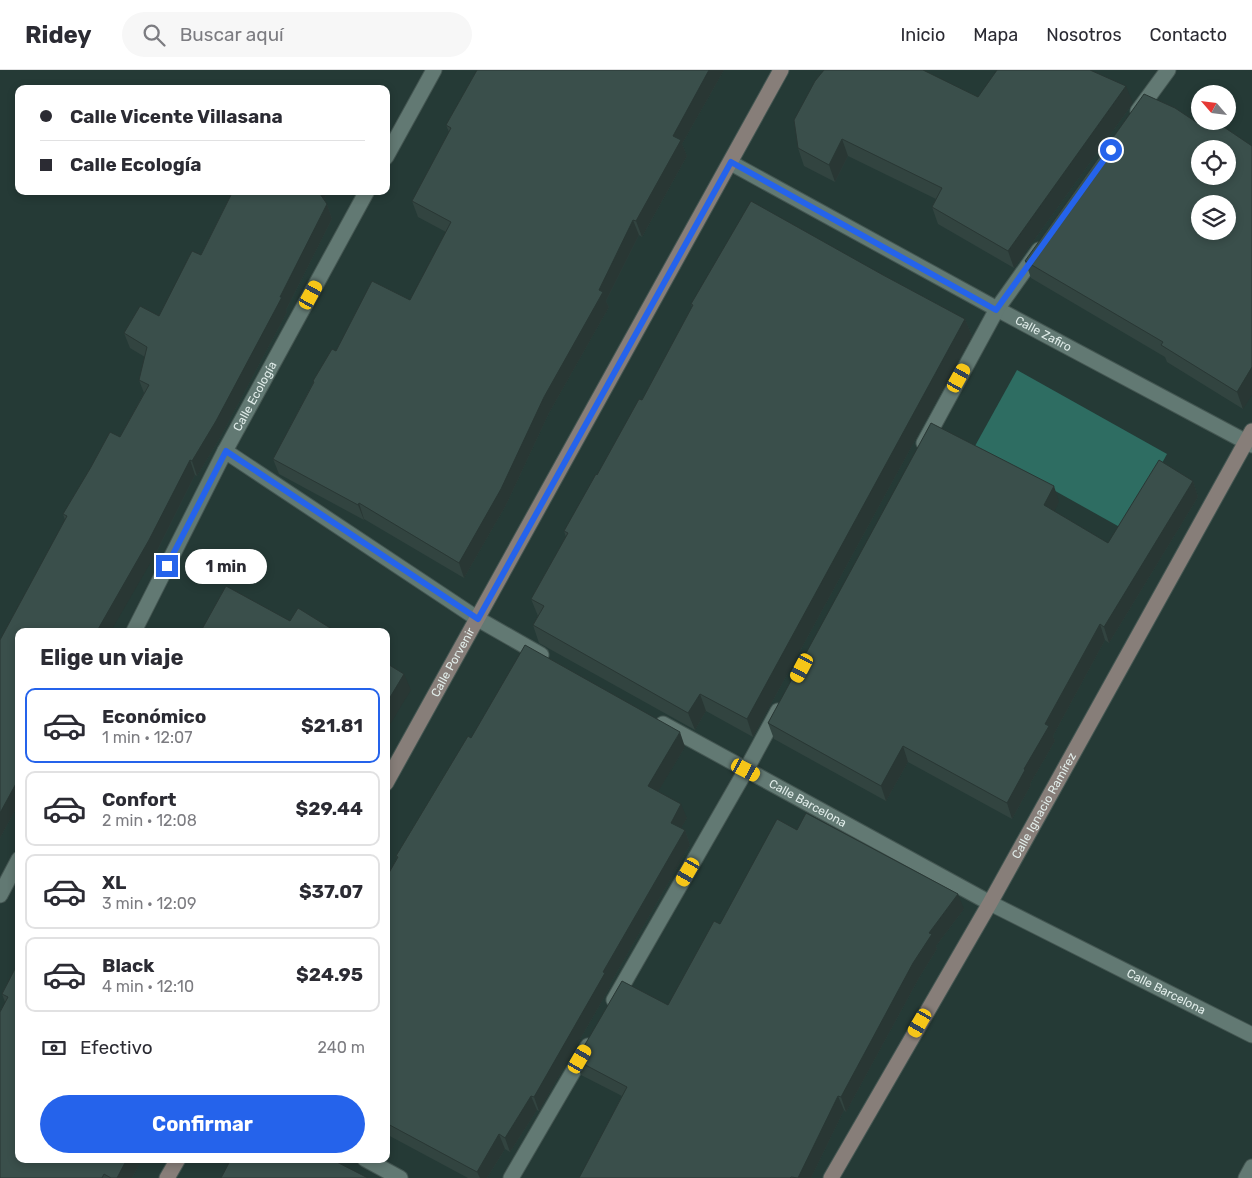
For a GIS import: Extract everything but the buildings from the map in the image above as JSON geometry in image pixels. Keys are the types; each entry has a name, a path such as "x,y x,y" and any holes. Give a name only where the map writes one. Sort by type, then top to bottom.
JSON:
{"street":[{"path":"390,150 434,70"},
{"name":"Calle Porvenir","path":"390,776 781,70"},
{"path":"1128,126 1168,70"},
{"name":"Calle Zafiro","path":"731,162 996,310 1250,439"},
{"name":"Calle Ecología","path":"136,628 226,451 365,195"},
{"path":"916,457 996,310 1048,238"},
{"name":"Calle Ignacio Ramírez","path":"832,1178 990,903 1250,439"},
{"path":"226,451 478,619 556,663"},
{"path":"604,1017 784,701"},
{"name":"Calle Barcelona","path":"651,717 990,903 1252,1035"},
{"path":"0,896 15,866"},
{"path":"511,1178 594,1034"},
{"path":"167,1178 176,1163"},
{"path":"372,1163 400,1178"},
{"path":"1246,1178 1252,1166"}],"green space":[{"path":"1017,370 1167,454 1125,530 975,446"}],"route":[{"path":"167,566 226,451 478,619 731,162 996,310 1111,150"}]}
